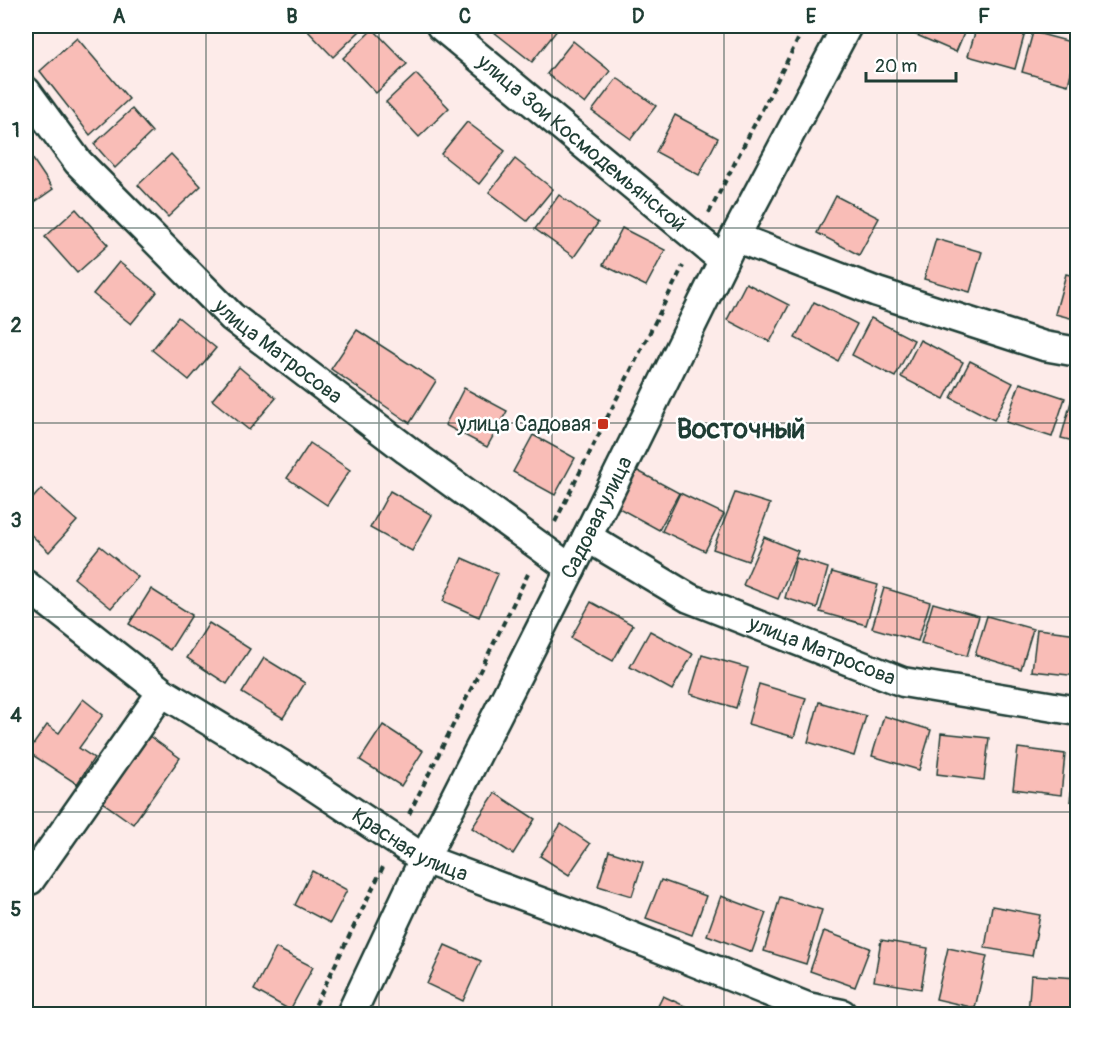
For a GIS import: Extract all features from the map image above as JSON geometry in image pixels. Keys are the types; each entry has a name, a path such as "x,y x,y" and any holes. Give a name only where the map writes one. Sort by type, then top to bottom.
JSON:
{"street":[{"name":"улица Зои Космодемьянской","path":"441,26 729,249 877,292 1044,346 1077,352"},
{"name":"Садовая улица","path":"351,1014 424,859 729,249 847,26"},
{"name":"улица Матросова","path":"26,91 78,162 232,317 407,450 571,568"},
{"name":"улица Матросова","path":"587,537 689,598 903,682 1077,711"},
{"name":"Красная улица","path":"26,585 162,692 279,763 424,859 600,924 807,1007 842,1014"},
{"path":"26,881 30,880 162,692"}],"building":[{"path":"303,26 360,26 363,28 333,57"},
{"path":"499,26 554,26 558,29 532,62 494,32"},
{"path":"915,26 967,26 956,52 912,33"},
{"path":"977,26 1014,26 1026,29 1015,69 968,56"},
{"path":"373,29 407,64 376,93 343,58"},
{"path":"1033,32 1078,44 1068,85 1022,72"},
{"path":"77,38 129,99 90,135 40,71"},
{"path":"573,41 610,71 585,104 547,74"},
{"path":"416,74 449,108 419,137 386,102"},
{"path":"617,78 656,106 631,139 592,111"},
{"path":"132,109 152,132 115,168 94,144"},
{"path":"675,115 718,138 699,175 656,152"},
{"path":"467,122 505,151 479,184 441,154"},
{"path":"26,149 53,189 26,208"},
{"path":"171,154 201,186 168,217 138,185"},
{"path":"515,159 553,189 527,221 489,192"},
{"path":"559,195 598,223 574,257 535,229"},
{"path":"836,196 879,218 859,255 817,233"},
{"path":"76,209 108,245 77,273 45,237"},
{"path":"622,228 665,250 646,286 603,265"},
{"path":"936,239 982,252 970,292 924,279"},
{"path":"119,262 157,292 131,324 93,294"},
{"path":"1066,274 1078,277 1078,320 1055,314"},
{"path":"746,283 789,305 770,342 727,320"},
{"path":"814,302 857,324 838,361 795,338"},
{"path":"178,317 216,348 189,380 152,350"},
{"path":"871,318 914,340 895,377 852,355"},
{"path":"357,330 436,381 410,423 331,369"},
{"path":"920,340 963,362 944,399 901,377"},
{"path":"970,361 1013,383 994,420 951,398"},
{"path":"239,367 276,398 249,430 212,400"},
{"path":"1020,383 1065,398 1052,437 1006,422"},
{"path":"464,388 507,411 487,447 445,425"},
{"path":"1072,398 1078,399 1078,442 1061,438"},
{"path":"533,435 575,458 555,495 513,472"},
{"path":"310,443 350,470 327,505 287,478"},
{"path":"636,470 679,493 659,530 617,507"},
{"path":"41,489 77,521 49,552 26,530 26,506"},
{"path":"390,491 432,515 412,551 370,528"},
{"path":"680,493 724,514 705,551 662,531"},
{"path":"735,493 770,504 748,561 713,549"},
{"path":"764,537 798,551 778,599 743,585"},
{"path":"100,546 138,577 111,608 74,578"},
{"path":"462,558 498,574 479,617 443,601"},
{"path":"796,558 828,568 817,608 785,598"},
{"path":"832,572 878,585 866,625 820,612"},
{"path":"884,588 930,602 918,641 872,628"},
{"path":"151,589 192,615 170,650 129,624"},
{"path":"591,602 633,625 613,661 571,638"},
{"path":"933,603 979,616 967,656 921,643"},
{"path":"987,616 1033,629 1021,669 975,655"},
{"path":"209,623 250,649 227,684 187,658"},
{"path":"1037,629 1078,634 1078,676 1032,671"},
{"path":"650,631 693,654 672,690 630,667"},
{"path":"702,655 748,668 736,708 690,694"},
{"path":"264,658 305,683 283,718 242,693"},
{"path":"759,684 806,698 794,737 748,724"},
{"path":"83,699 103,715 79,748 94,758 77,784 28,752 47,725 59,733"},
{"path":"819,702 866,716 854,756 808,742"},
{"path":"884,716 931,730 919,770 872,756"},
{"path":"383,725 423,751 401,786 360,760"},
{"path":"145,733 180,758 133,824 98,799"},
{"path":"941,733 989,738 984,780 937,774"},
{"path":"1018,748 1065,754 1061,795 1013,789"},
{"path":"1075,760 1078,760 1078,802 1070,801"},
{"path":"495,793 535,819 513,854 472,828"},
{"path":"561,824 590,844 569,875 540,856"},
{"path":"609,851 643,862 632,896 598,886"},
{"path":"312,871 347,890 330,923 295,905"},
{"path":"661,880 706,896 692,935 646,918"},
{"path":"721,896 766,913 752,952 707,935"},
{"path":"780,897 822,910 806,964 764,951"},
{"path":"992,906 1040,915 1032,956 985,948"},
{"path":"824,931 870,948 855,987 810,971"},
{"path":"881,940 928,948 921,989 874,981"},
{"path":"445,945 481,961 463,1001 427,984"},
{"path":"276,948 313,967 290,1010 254,990"},
{"path":"948,948 987,956 975,1008 936,999"},
{"path":"1031,975 1078,978 1078,1014 1028,1014"},
{"path":"663,996 698,1012 697,1014 654,1014"}],"place":[{"name":"улица Садовая","path":"603,424"}],"district":[{"name":"Восточный","path":"741,429"}]}
